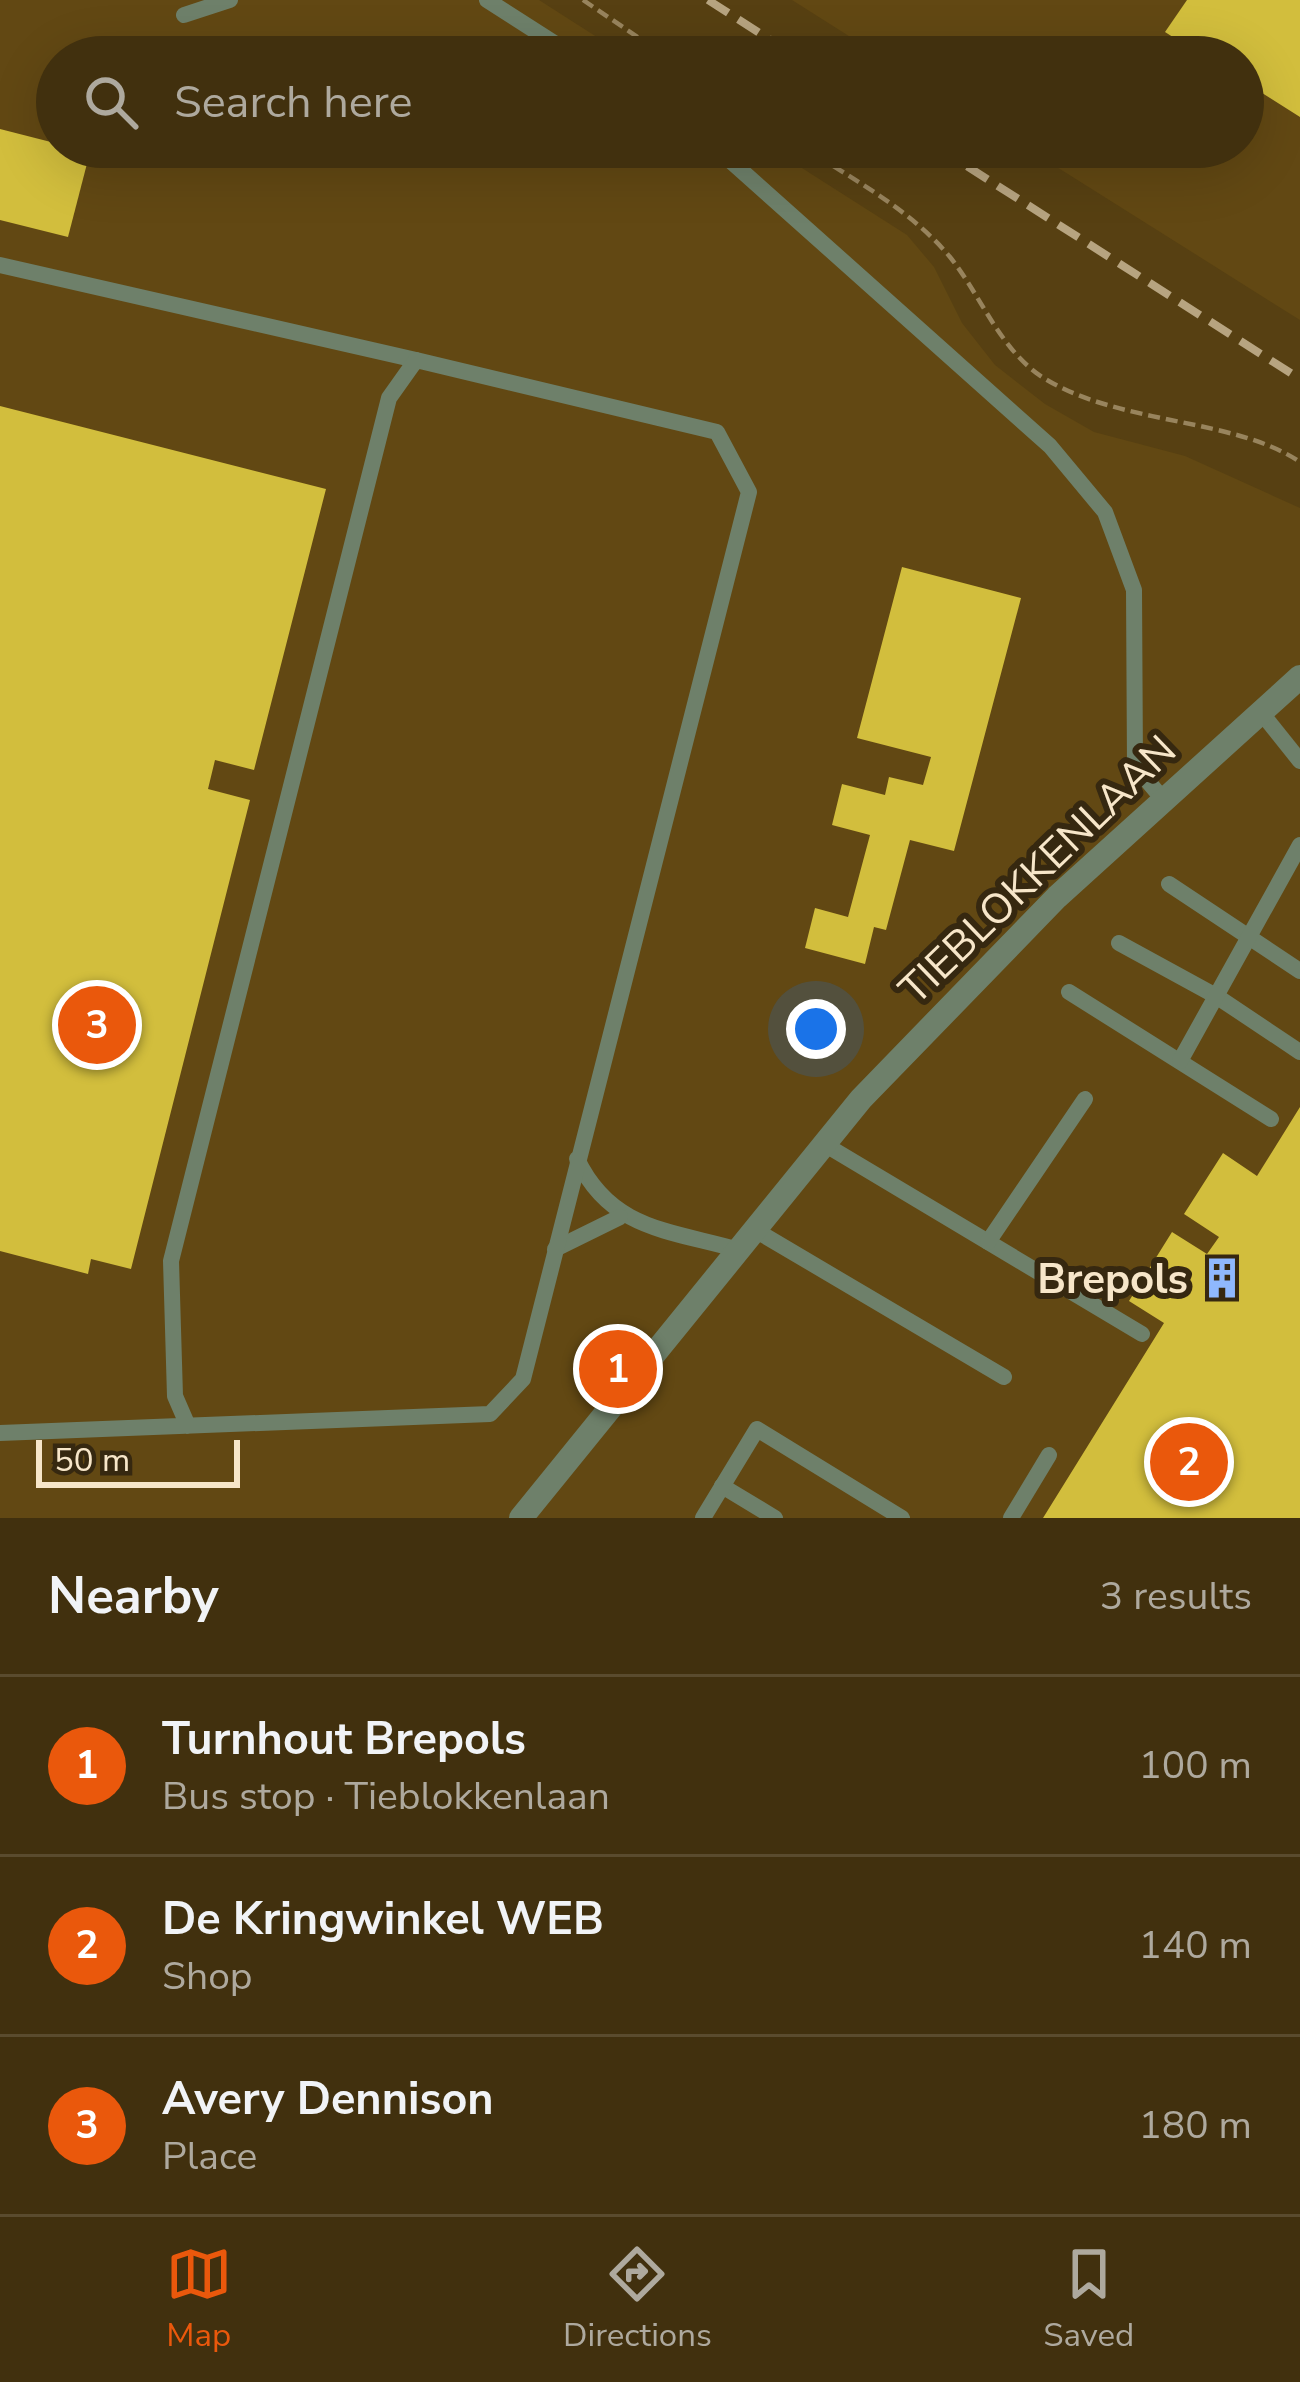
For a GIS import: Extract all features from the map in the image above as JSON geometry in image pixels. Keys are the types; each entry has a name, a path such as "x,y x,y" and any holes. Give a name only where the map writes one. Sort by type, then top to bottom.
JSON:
{"street":[{"name":"TIEBLOKKENLAAN","path":"521,1518 824,1144 1057,897 1300,677"}],"lane":[{"path":"184,15 230,0"},
{"path":"487,0 543,36"},
{"path":"739,168 1050,446 1105,512 1134,590 1135,766 1162,798"},
{"path":"0,265 717,432 749,492 523,1379 490,1414 0,1433"},
{"path":"188,1426 175,1396 172,1261 389,398 416,360"},
{"path":"1260,711 1300,761"},
{"path":"1180,1061 1300,845"},
{"path":"1169,884 1300,971"},
{"path":"1119,943 1216,996 1300,1052"},
{"path":"1069,992 1271,1119"},
{"path":"988,1242 1085,1099"},
{"path":"824,1144 1142,1334"},
{"path":"577,1159 590,1186 620,1217 747,1240 1004,1377"},
{"path":"555,1249 620,1217"},
{"path":"704,1518 757,1429 902,1518"},
{"path":"1011,1518 1049,1455"},
{"path":"722,1486 775,1518"}],"path":[{"path":"584,0 636,36"},
{"path":"835,168 902,211 934,242 1004,339 1041,377 1096,406 1205,429 1300,462"}],"shaded area":[{"path":"0,0 539,0 595,36 36,36 36,168 802,168 907,235 934,267 962,323 995,365 1045,404 1094,432 1185,456 1300,508 1300,1518 0,1518"},
{"path":"792,0 1300,0 1300,320 1058,168 1264,168 1264,36 849,36"}],"building":[{"path":"1187,0 1300,0 1300,117 1264,94 1264,36 1171,36 1165,32"},
{"path":"0,129 36,138 36,168 86,168 68,237 0,220"},
{"path":"0,406 326,489 254,770 215,760 208,789 250,800 131,1269 91,1259 88,1274 0,1251"},
{"path":"902,567 1021,598 954,851 910,840 886,930 874,927 865,964 805,948 815,908 848,917 870,835 832,825 842,784 885,795 889,777 923,785 931,757 857,738"},
{"path":"1300,1107 1300,1518 1043,1518 1164,1323 1129,1301 1172,1232 1207,1254 1219,1237 1184,1214 1223,1153 1257,1176"}],"railway":[{"path":"708,0 764,36"},
{"path":"970,168 1300,379"}],"place":[{"name":"Avery Dennison","path":"97,1025"},
{"name":"Brepols","path":"1222,1278"},
{"name":"Turnhout Brepols","path":"618,1369"},
{"name":"De Kringwinkel WEB","path":"1189,1462"}]}
